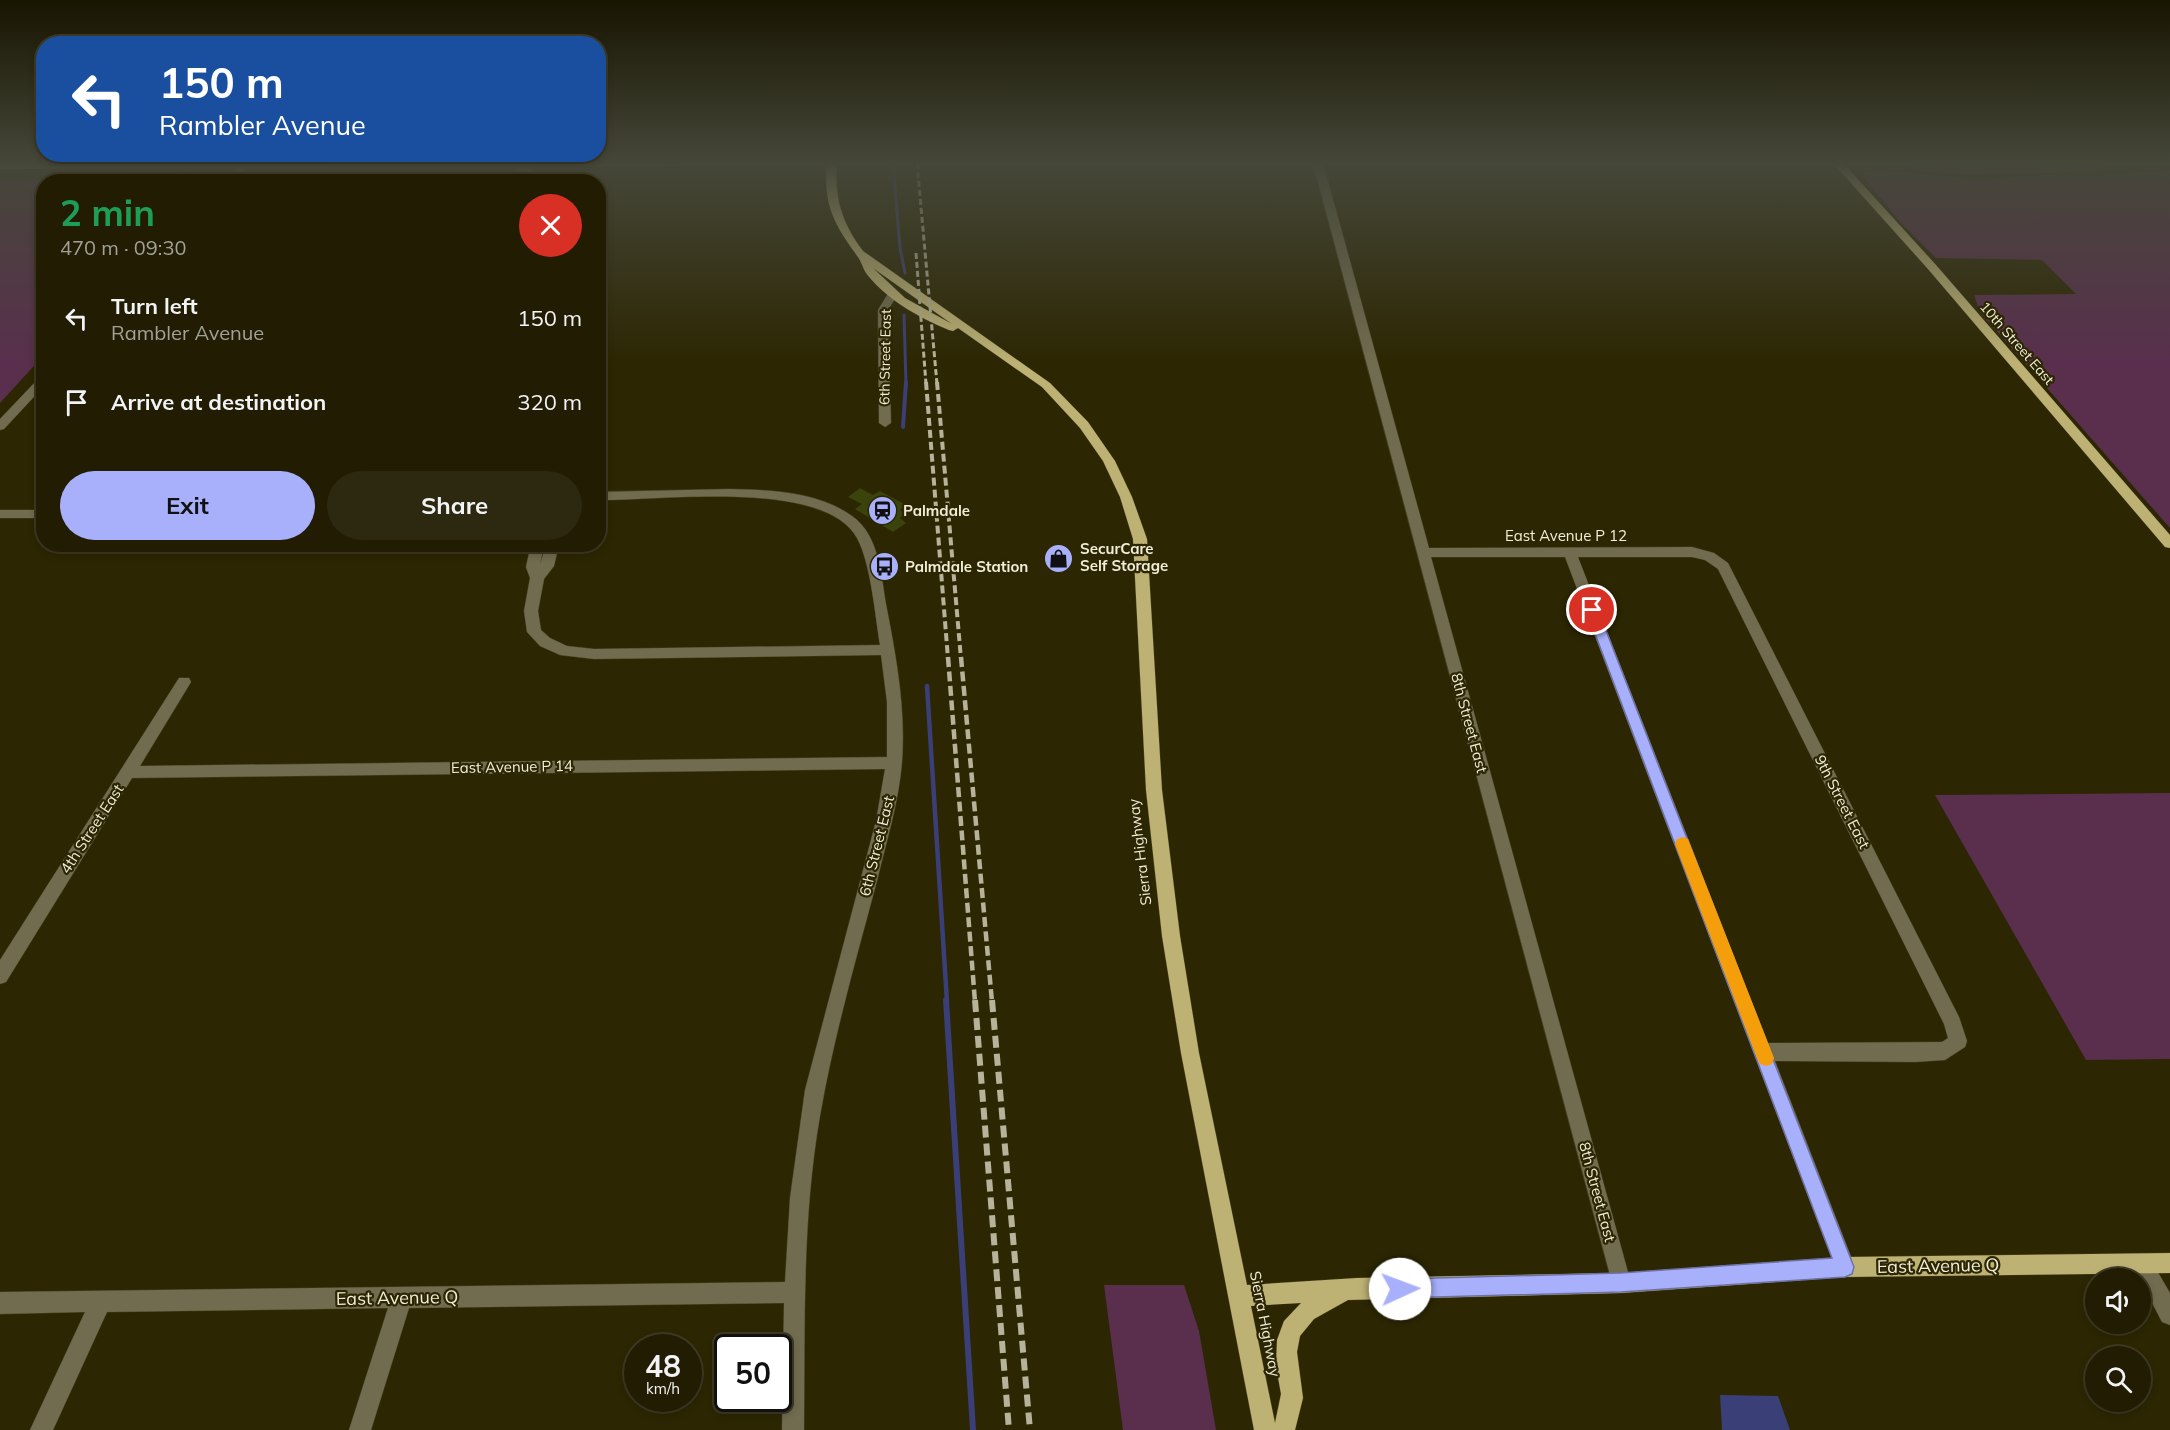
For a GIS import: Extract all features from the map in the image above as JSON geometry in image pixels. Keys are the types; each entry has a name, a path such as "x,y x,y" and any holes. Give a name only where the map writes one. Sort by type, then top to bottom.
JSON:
{"main road":[{"name":"Sierra Highway","path":"843,230 863,258 867,269 880,284 951,328 968,331"},
{"name":"10th Street East","path":"1898,230 2170,544"},
{"name":"Sierra Highway","path":"863,258 953,317 968,331 1046,385 1084,425 1109,461 1126,497 1140,539 1154,790 1171,936 1190,1053 1265,1430"},
{"name":"East Avenue Q","path":"1238,1296 1357,1289 1621,1283 1845,1267 2170,1263"},
{"path":"1284,1430 1293,1397 1286,1349 1292,1329 1309,1309 1323,1300 1357,1289"}],"street":[{"name":"8th Street East","path":"1336,230 1621,1283"},
{"name":"6th Street East","path":"885,423 883,310 893,294"},
{"path":"0,426 36,388"},
{"name":"6th Street East","path":"606,496 780,496 816,503 839,512 857,528 868,547 888,650 895,710 894,762 886,815 833,1010 813,1096 800,1198 795,1292 793,1430"},
{"path":"0,514 36,514"},
{"path":"536,552 533,567 537,578"},
{"path":"551,552 547,566 537,578 531,611 534,632 545,642 565,651 605,654 888,650"},
{"name":"East Avenue P 12","path":"1424,553 1692,552 1709,556"},
{"path":"1570,553 1845,1267"},
{"name":"9th Street East","path":"1709,556 1723,566 1953,1023 1958,1041 1945,1051 1764,1052"},
{"name":"4th Street East","path":"0,976 184,682"},
{"name":"East Avenue P 14","path":"129,772 894,762"},
{"path":"2142,1264 2170,1314"},
{"name":"East Avenue Q","path":"0,1303 795,1292"},
{"path":"360,1430 402,1298"},
{"path":"41,1430 100,1303"}],"shaded area":[{"path":"0,230 36,230 36,364 0,403"},
{"path":"1908,230 2170,230 2170,528 1980,312 1974,295 2076,294 2042,260 1936,258"},
{"path":"2170,793 2170,1059 2086,1060 1935,795"},
{"path":"1104,1285 1184,1285 1199,1331 1216,1430 1123,1430"}],"water":[{"path":"1720,1395 1778,1396 1790,1430 1722,1430"}],"building":[{"path":"860,488 873,495 880,491 906,505 900,510 905,514 900,518 906,523 893,532 855,509 862,504 848,497"}],"waterway":[{"path":"898,230 905,273"},
{"path":"904,315 906,383"},
{"path":"903,427 906,383"},
{"path":"927,686 947,1002"},
{"path":"946,1000 973,1430"}],"railway":[{"path":"923,230 937,384"},
{"path":"916,253 926,384"},
{"path":"926,382 948,659"},
{"path":"937,382 961,659"},
{"path":"948,657 975,1002"},
{"path":"961,657 992,1002"},
{"path":"975,1000 1009,1430"},
{"path":"992,1000 1030,1430"}],"slow traffic":[{"path":"1683,844 1766,1058"}],"place":[{"name":"Palmdale","path":"882,511"},
{"name":"SecurCare Self Storage","path":"1059,558"},
{"name":"Palmdale Station","path":"884,567"}],"route":[{"path":"1400,1289 1621,1283 1845,1267 1592,610"}]}
